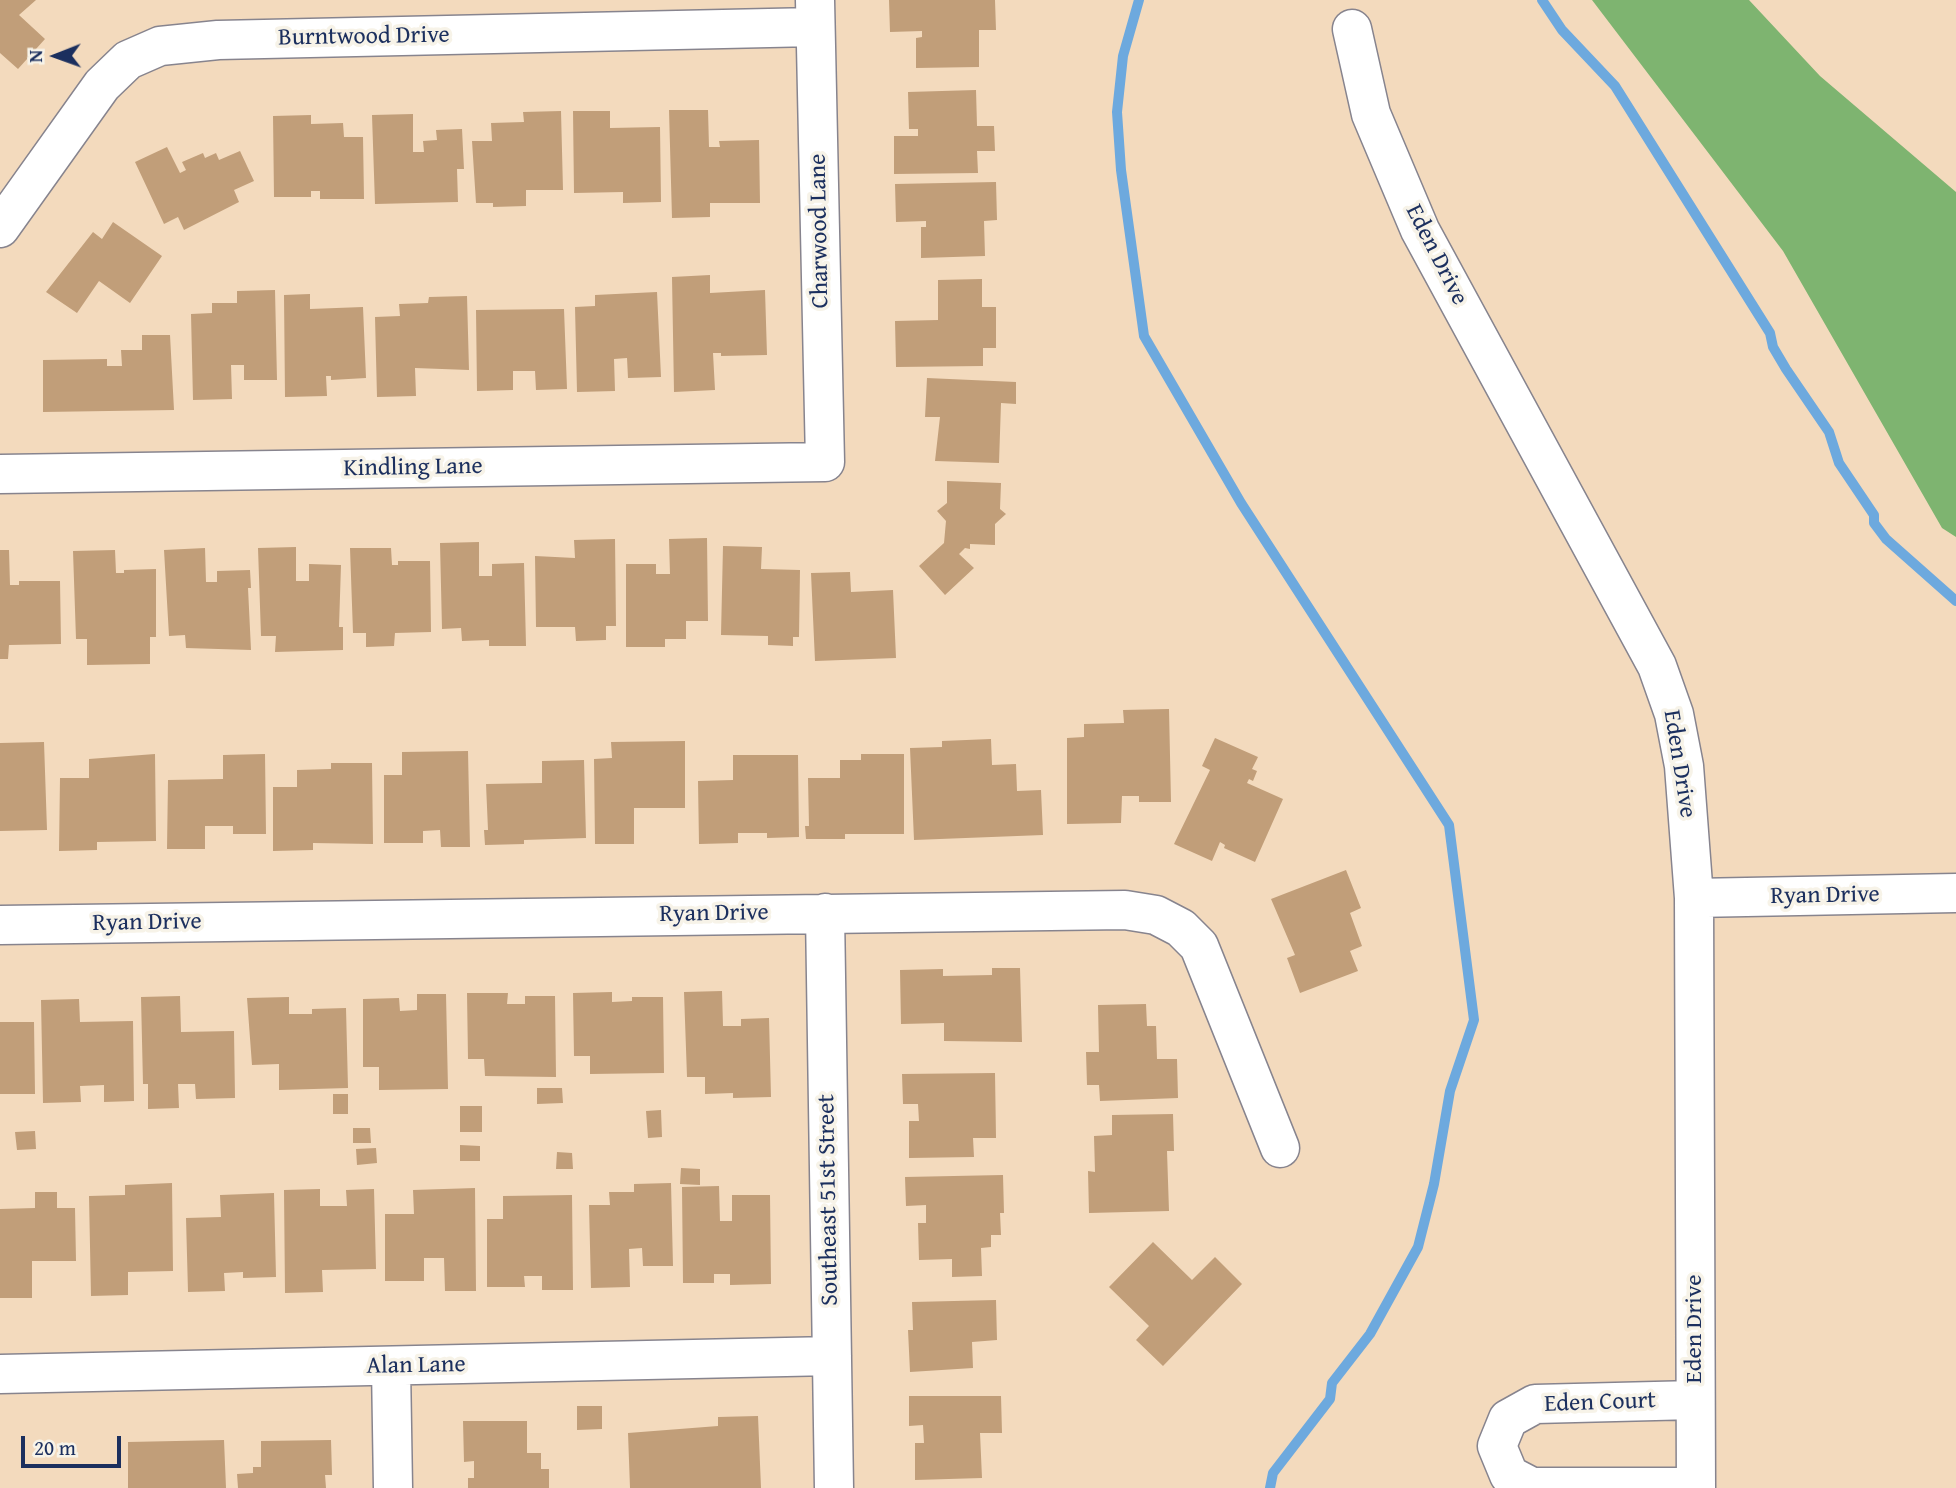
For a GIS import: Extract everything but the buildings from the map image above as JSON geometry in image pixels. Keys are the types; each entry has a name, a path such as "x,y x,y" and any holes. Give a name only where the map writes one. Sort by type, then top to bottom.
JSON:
{"street":[{"name":"Burntwood Drive","path":"0,228 102,85 128,60 160,46 218,40 815,13"},
{"name":"Charwood Lane","path":"815,13 825,461"},
{"name":"Eden Drive","path":"1353,29 1371,114 1420,230 1657,666 1674,714 1684,766 1694,898 1696,1488"},
{"name":"Kindling Lane","path":"0,474 825,461"},
{"name":"Ryan Drive","path":"1694,898 1956,893"},
{"name":"Ryan Drive","path":"0,925 1125,910 1156,915 1181,928 1199,946 1280,1148"},
{"name":"Southeast 51st Street","path":"825,913 834,1488"},
{"name":"Alan Lane","path":"0,1374 832,1356"},
{"path":"391,1366 393,1488"},
{"name":"Eden Court","path":"1695,1400 1535,1404 1508,1419 1497,1446 1508,1475 1532,1487 1696,1488"}],"green space":[{"path":"1592,0 1749,0 1820,76 1956,192 1956,537 1942,528 1783,251"}],"waterway":[{"path":"1139,0 1123,56 1117,112 1121,170 1144,336 1241,503 1449,825 1474,1020 1450,1091 1434,1184 1418,1247 1370,1334 1332,1383 1330,1399 1273,1473 1270,1488"},
{"path":"1542,0 1562,30 1615,86 1770,333 1773,347 1786,369 1829,432 1839,463 1874,515 1874,523 1886,539 1956,601"}]}
